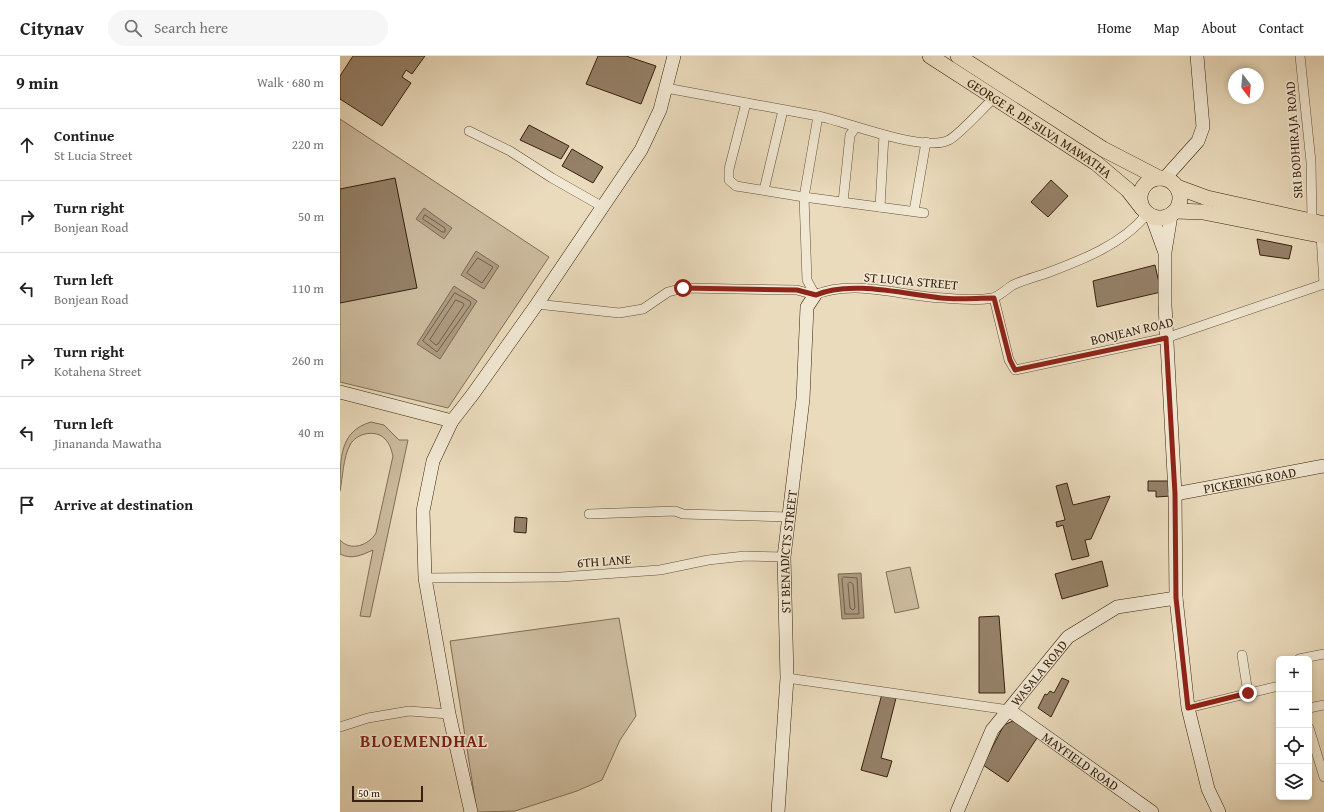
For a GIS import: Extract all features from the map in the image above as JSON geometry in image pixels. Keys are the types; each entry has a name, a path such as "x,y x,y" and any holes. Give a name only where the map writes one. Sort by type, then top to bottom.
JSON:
{"main road":[{"name":"GEORGE R. DE SILVA MAWATHA","path":"930,56 1096,163 1128,190 1147,213"},
{"name":"GEORGE R. DE SILVA MAWATHA","path":"958,56 1103,149 1161,178"},
{"path":"1161,178 1177,187 1207,198 1320,229 1203,212 1173,213 1159,218 1147,213 1140,202 1142,188 1147,183 1161,178"},
{"path":"1173,213 1180,199 1177,187"}],"street":[{"path":"471,812 449,714 425,578 423,511 433,461 452,421 537,304 641,150 660,110 674,56"},
{"path":"1161,178 1198,141 1202,126 1197,56"},
{"name":"SRI BODHIRAJA ROAD","path":"1300,56 1311,162 1320,229 1324,284"},
{"path":"666,88 839,120 884,136 938,143 950,139 994,98"},
{"path":"746,103 729,169 729,180 736,186 804,197 924,212"},
{"path":"764,190 783,110"},
{"path":"816,295 807,280 804,197 818,116"},
{"path":"843,202 850,135 856,127"},
{"path":"469,131 510,151 552,178 603,207"},
{"path":"880,207 884,136"},
{"path":"914,211 926,142"},
{"path":"994,298 1013,285 1080,261 1113,242 1139,224 1147,213 1165,252"},
{"path":"1173,213 1165,252 1166,338 1175,494 1176,598 1188,708 1208,789 1219,812"},
{"name":"BONJEAN ROAD","path":"994,298 1010,360 1015,370 1166,338 1324,284"},
{"path":"537,304 619,313 643,309 668,292 683,288 797,290 816,295"},
{"name":"ST LUCIA STREET","path":"816,295 827,290 840,288 942,298 994,298"},
{"name":"ST BENADICTS STREET","path":"778,812 787,678 784,556 803,399 807,307 816,295"},
{"path":"340,392 452,421"},
{"name":"PICKERING ROAD","path":"1175,494 1324,466"},
{"path":"589,514 675,511 683,514 789,517"},
{"name":"6TH LANE","path":"425,578 561,578 660,570 708,560 745,556 784,556"},
{"name":"WASALA ROAD","path":"957,812 992,730 1068,637 1117,607 1176,598"},
{"path":"1312,656 1324,654"},
{"path":"1242,655 1248,693"},
{"path":"787,678 1009,710"},
{"path":"1188,708 1276,687"},
{"path":"1312,707 1324,705"},
{"name":"MAYFIELD ROAD","path":"1009,710 1152,812"},
{"path":"340,728 368,718 409,711 449,714"},
{"path":"1312,738 1324,777"}],"shaded area":[{"path":"340,119 549,257 448,408 340,382"},
{"path":"371,422 384,425 399,440 408,440 370,617 360,616 373,550 353,557 344,556 340,554 340,540 349,546 360,546 369,541 376,533 393,456 387,441 381,436 372,433 361,435 353,441 348,450 340,491 340,467 344,447 348,439 353,432 361,426"},
{"path":"910,567 919,608 895,613 886,572"},
{"path":"619,618 636,716 620,740 602,780 577,791 515,811 477,812 450,641"}],"water":[{"path":"424,208 452,228 444,239 416,219"},
{"path":"476,251 499,266 484,289 461,275"},
{"path":"454,286 477,301 440,359 417,344"},
{"path":"861,573 864,618 842,619 838,574"}],"building":[{"path":"353,56 425,56 412,74 406,70 402,77 411,83 382,126 340,99 340,76"},
{"path":"598,56 626,56 656,66 641,104 586,84"},
{"path":"529,125 569,146 561,159 520,140"},
{"path":"572,149 603,167 593,183 562,166"},
{"path":"395,178 417,288 340,303 340,189"},
{"path":"1051,180 1068,196 1048,217 1031,202"},
{"path":"1257,239 1292,246 1289,259 1260,255"},
{"path":"1155,265 1161,292 1097,307 1093,281"},
{"path":"1148,481 1171,481 1171,496 1156,497 1156,491 1148,491"},
{"path":"1067,483 1073,505 1110,496 1091,539 1085,540 1089,556 1072,560 1063,525 1057,527 1056,522 1065,520 1056,486"},
{"path":"515,517 527,518 526,533 514,532"},
{"path":"1102,561 1108,586 1062,599 1055,574"},
{"path":"999,616 1005,693 979,693 979,617"},
{"path":"1062,678 1069,681 1051,717 1038,708 1045,694 1047,695 1050,691 1054,693"},
{"path":"882,694 896,698 881,758 892,761 887,777 861,770"},
{"path":"1015,720 1039,735 1008,782 983,765 1004,725"}],"district":[{"name":"BLOEMENDHAL","path":"424,740"}],"route":[{"path":"683,288 797,290 816,295 827,290 840,288 942,298 994,298 1010,360 1015,370 1166,338 1175,494 1176,598 1188,708 1248,693"}]}
